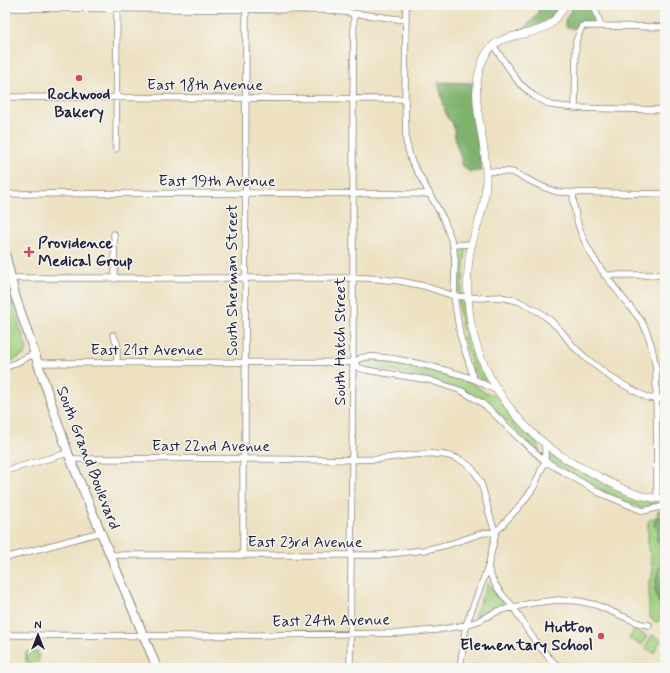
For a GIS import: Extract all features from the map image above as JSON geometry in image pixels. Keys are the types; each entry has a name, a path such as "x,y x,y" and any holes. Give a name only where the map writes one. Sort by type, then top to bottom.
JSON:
{"main road":[{"name":"South Grand Boulevard","path":"5,253 10,278 69,456 157,668"}],"street":[{"path":"406,5 406,141 411,160 444,220 453,245 455,260 454,296 460,335 474,379"},
{"path":"566,5 558,17 548,26 533,32 509,36 493,44 488,50 477,76 478,111 486,171 485,200 472,244 467,282 472,326 479,354 497,391 515,414 545,444 567,460 608,482 642,496 656,499 665,498"},
{"path":"594,5 601,26"},
{"path":"5,8 89,7 117,9 246,7 327,10 406,20"},
{"name":"South Sherman Street","path":"243,555 243,459 245,447 246,7"},
{"path":"116,150 117,9"},
{"name":"South Hatch Street","path":"350,668 354,14"},
{"path":"575,108 576,38 582,26 665,27"},
{"path":"493,44 519,84 534,96 552,105 575,108 665,110"},
{"name":"East 18th Avenue","path":"5,97 405,99"},
{"path":"486,171 512,172 549,190 573,193 665,194"},
{"path":"573,193 575,213 588,249 604,275 628,303 647,330 653,351 656,368 656,499"},
{"name":"East 19th Avenue","path":"5,194 429,194"},
{"path":"114,234 115,279"},
{"path":"453,245 472,244"},
{"path":"604,275 665,275"},
{"path":"10,278 368,278 400,281 424,286 454,296 506,298 530,307 551,321 574,347 600,370 648,398 665,399"},
{"path":"113,335 117,343 117,363"},
{"path":"5,368 34,354"},
{"name":"East 21st Avenue","path":"37,363 353,362 361,358 391,359 429,366 474,379 497,391"},
{"path":"353,362 358,368 410,376 447,385 462,391 482,403 545,461 600,493 639,511 645,512 665,506"},
{"path":"460,668 466,625 488,567 496,532 527,497 540,475 545,461 545,444"},
{"name":"East 22nd Avenue","path":"5,471 69,456 243,459 376,459 439,454 457,458 466,463 474,471 482,485 491,522 496,532"},
{"path":"5,558 101,532"},
{"name":"East 23rd Avenue","path":"110,555 379,555 425,550 450,544 483,533 496,532"},
{"path":"488,567 491,578 497,589 514,607 527,629 544,652 560,668"},
{"name":"East 24th Avenue","path":"5,635 143,636 402,633 437,630 466,625 498,611 557,600 579,601 596,605 641,624 649,625"}],"green space":[{"path":"540,5 560,5 554,14 546,21 525,29 537,15"},
{"path":"574,5 590,5 593,18 592,24 575,28 565,26 565,20"},
{"path":"438,82 472,83 473,109 479,141 482,171 469,172 461,164 454,128 452,122 447,118"},
{"path":"459,247 464,247 466,251 462,290 459,293 456,291 458,267 456,249"},
{"path":"5,275 9,293 27,349 25,354 5,364"},
{"path":"458,301 464,301 472,341 486,379 484,381 474,373 463,336 458,303"},
{"path":"362,360 409,365 444,373 460,378 486,393 491,395 494,394 514,419 536,441 540,451 527,442 496,411 480,399 427,377 362,368 359,364"},
{"path":"550,452 620,491 646,502 662,504 646,509 617,497 583,480 549,460 547,456"},
{"path":"661,510 661,516 658,517 658,532 656,536 661,546 661,567 659,568 655,590 661,609 661,617 659,621 655,622 649,617 649,580 651,580 653,569 650,553 648,551 648,521 657,516 658,511"},
{"path":"661,516 661,546 657,539 658,527 654,526 655,520"},
{"path":"661,567 661,605 656,597 656,587 659,568"},
{"path":"488,583 505,605 474,617"},
{"path":"634,629 647,636 642,645 629,639"},
{"path":"652,635 661,640 654,653 645,648"},
{"path":"26,652 38,652 39,662 26,662"}],"place":[{"name":"Rockwood Bakery","path":"79,78"},
{"name":"Providence Medical Group","path":"29,252"},
{"name":"Hutton Elementary School","path":"601,636"}]}
